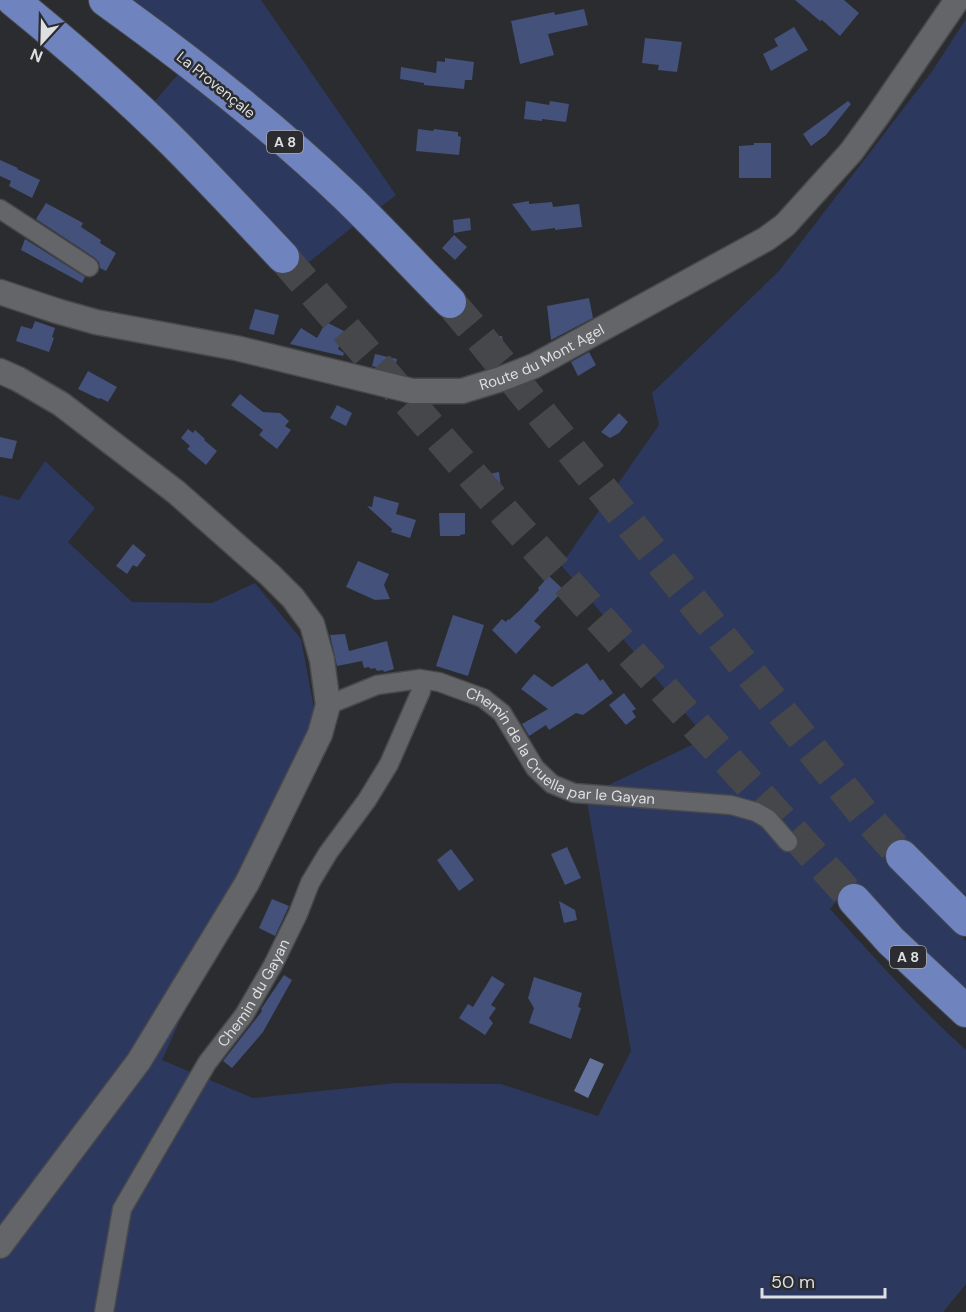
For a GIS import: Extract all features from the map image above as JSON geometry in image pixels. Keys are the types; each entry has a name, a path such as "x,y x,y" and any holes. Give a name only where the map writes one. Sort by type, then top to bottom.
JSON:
{"highway":[{"path":"13,0 94,69 170,139 283,257"},
{"name":"La Provençale","path":"105,0 210,79 284,141 348,198 450,303"},
{"path":"902,856 966,920"},
{"name":"A 8","path":"854,900 891,941 961,1010"}],"street":[{"name":"Route du Mont Agel","path":"0,292 96,322 236,348 412,391 462,391 534,366 766,239 785,225 851,152 957,0"},
{"path":"0,209 89,267"},
{"path":"0,371 61,404 176,492 270,574 293,598 312,624 322,660 328,705 320,734 247,883 139,1061 0,1246"},
{"name":"Chemin de la Cruella par le Gayan","path":"328,705 377,685 420,679 439,682 483,698 502,713 534,768 552,784 574,793 731,805 756,812 768,819 789,842"},
{"name":"Chemin du Gayan","path":"104,1312 122,1209 207,1063 244,1015 267,975 298,914 310,883 322,863 367,800 389,764 421,691 420,679"}],"shaded area":[{"path":"134,0 261,0 396,195 378,209 192,44"},
{"path":"966,19 966,895 929,866 899,838 881,854 966,941 966,994 851,885 830,909 913,999 966,1050 966,1284 943,1312 0,1312 0,495 19,500 45,461 95,508 68,542 132,602 212,603 255,583 301,639 316,719 162,1060 253,1098 396,1083 501,1084 598,1116 631,1051 586,796 706,738 561,565 659,425 652,393 779,271 933,70"},
{"path":"181,71 356,224 308,263 154,102"},
{"path":"590,1058 604,1064 588,1098 574,1091"}],"building":[{"path":"795,0 844,0 859,13 840,36"},
{"path":"584,9 588,25 548,34 554,55 520,64 511,21 554,12 555,15"},
{"path":"794,27 808,50 771,71 763,54 778,46 774,39"},
{"path":"645,38 682,42 677,72 658,70 659,65 642,63"},
{"path":"445,58 474,62 472,80 465,80 464,89 424,85 424,83 400,79 401,67 436,73 437,61 445,62"},
{"path":"526,101 549,105 550,101 569,104 566,122 524,119"},
{"path":"848,101 851,104 826,135 811,146 803,134"},
{"path":"418,129 458,132 458,136 461,137 459,155 416,151"},
{"path":"754,143 771,143 771,178 739,178 739,146 754,145"},
{"path":"0,160 40,180 32,198 9,186 11,181 0,176"},
{"path":"529,201 529,204 552,202 553,207 579,204 582,227 532,231 512,204"},
{"path":"46,203 83,223 81,227 116,253 106,271 100,268 95,258 36,219"},
{"path":"470,218 471,230 454,233 453,220"},
{"path":"454,235 467,247 455,260 442,248"},
{"path":"25,239 85,277 82,283 21,250"},
{"path":"589,298 593,318 551,340 547,306"},
{"path":"255,309 279,315 274,335 249,329"},
{"path":"35,321 55,328 49,352 16,341 21,326 32,329"},
{"path":"326,322 346,332 338,349 344,353 343,356 290,344 301,328 317,338"},
{"path":"502,336 506,356 485,357 483,338"},
{"path":"589,352 596,365 578,376 571,362"},
{"path":"375,354 397,359 394,372 372,366"},
{"path":"88,371 117,387 108,402 78,389"},
{"path":"240,394 263,412 280,413 289,421 285,426 291,430 277,449 259,435 263,430 231,405"},
{"path":"337,405 352,413 346,426 330,418"},
{"path":"619,413 628,422 619,433 610,438 601,432"},
{"path":"188,429 193,433 195,430 217,451 206,465 187,449 190,446 181,438"},
{"path":"0,437 17,441 12,459 0,457"},
{"path":"499,472 501,488 485,491 483,475"},
{"path":"374,496 399,503 396,514 416,520 410,538 391,532 392,529 367,506 372,507"},
{"path":"439,513 465,513 465,534 440,536"},
{"path":"133,544 146,555 137,567 133,565 127,574 116,566"},
{"path":"358,561 389,574 384,585 390,599 375,600 346,587"},
{"path":"549,576 564,590 534,621 541,627 516,654 492,630 502,619 506,622 521,609"},
{"path":"453,615 484,625 468,676 436,666"},
{"path":"345,634 349,651 387,641 394,669 384,672 383,670 377,671 375,668 364,668 362,661 337,666 330,635"},
{"path":"587,663 600,681 603,679 613,693 583,715 576,713 549,730 546,725 529,736 522,724 548,709 521,689 534,674 552,687"},
{"path":"624,693 636,709 632,711 636,717 626,725 609,705"},
{"path":"567,847 581,878 565,885 551,854"},
{"path":"451,849 474,880 459,891 437,860"},
{"path":"272,899 289,906 275,936 259,928"},
{"path":"559,901 575,910 577,920 564,923"},
{"path":"284,975 292,980 263,1032 232,1068 223,1061 262,1011 261,1009"},
{"path":"492,976 505,984 491,1005 496,1008 489,1018 493,1023 485,1035 459,1018 468,1004 473,1007"},
{"path":"534,977 582,993 578,1007 581,1008 571,1039 529,1023 534,1008 528,998"}],"tunnel":[{"path":"283,257 517,527 854,900"},
{"path":"450,302 863,813 902,856"}]}
